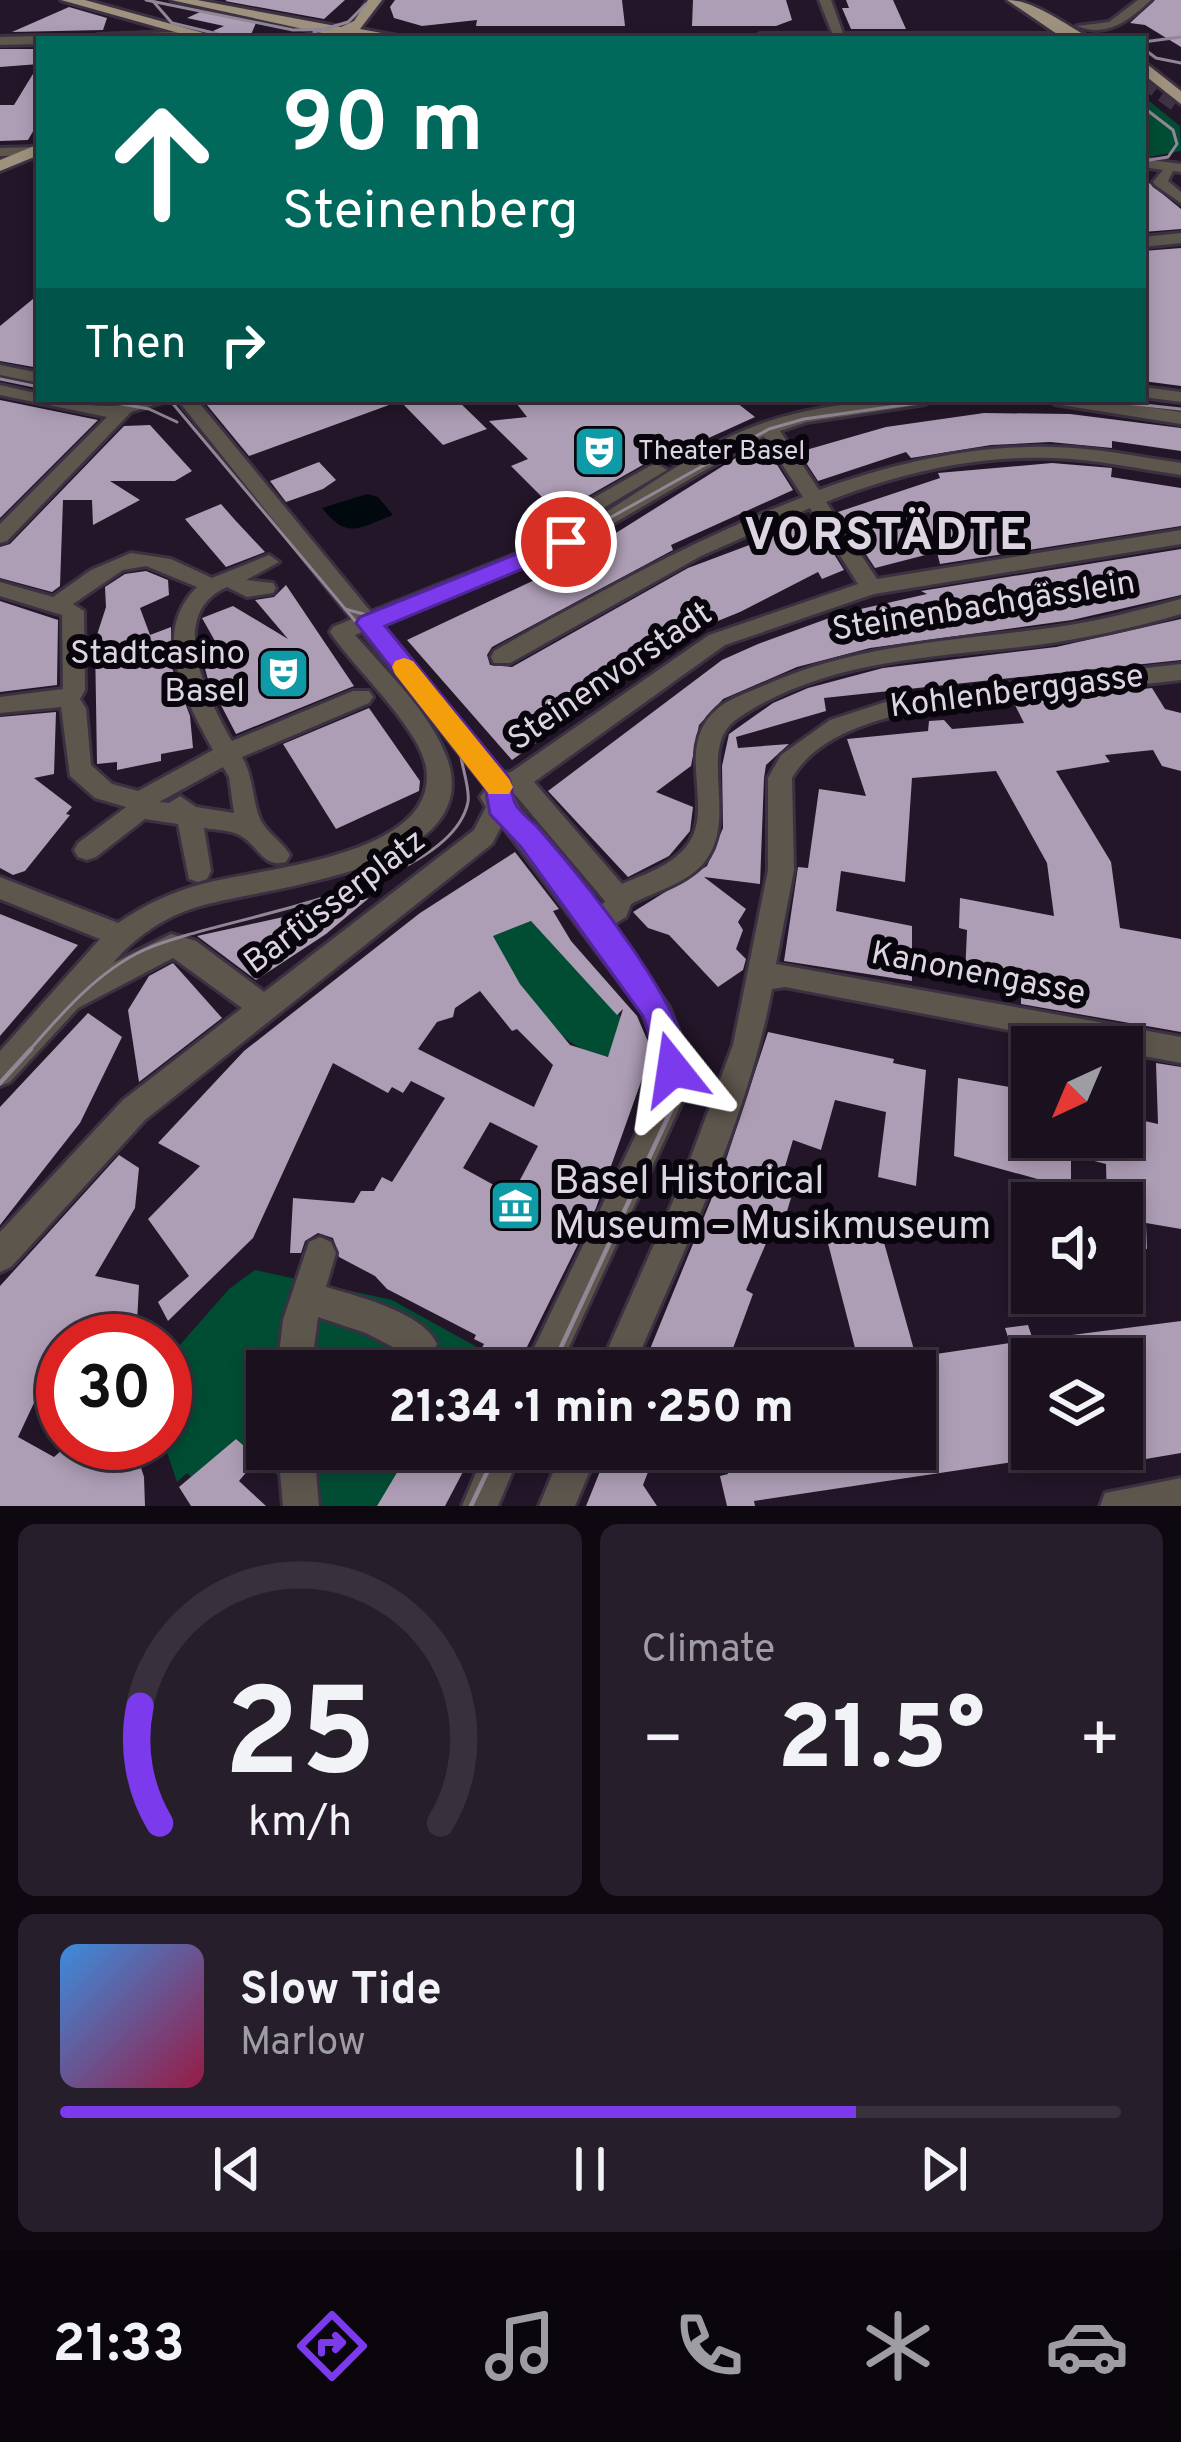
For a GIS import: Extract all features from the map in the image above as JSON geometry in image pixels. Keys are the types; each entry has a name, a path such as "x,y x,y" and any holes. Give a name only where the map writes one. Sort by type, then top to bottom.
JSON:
{"main road":[{"path":"68,0 204,36"},
{"path":"178,0 287,32 350,30 387,36"},
{"path":"310,33 340,21 362,0"},
{"path":"350,30 375,0"},
{"path":"1014,0 1078,35"},
{"path":"1031,0 1047,18"},
{"path":"1045,0 1078,35"},
{"path":"154,22 174,8 209,7"},
{"path":"1025,36 1047,18"},
{"path":"1146,76 1181,100"},
{"path":"1146,76 1181,117"},
{"path":"0,166 36,150"}],"street":[{"path":"825,0 839,36"},
{"path":"1078,35 1112,26 1145,0"},
{"path":"144,36 154,22"},
{"path":"169,36 195,34"},
{"path":"0,41 36,40"},
{"path":"0,152 36,149"},
{"path":"1146,164 1181,158"},
{"path":"1146,164 1176,172"},
{"path":"1176,172 1160,182 1181,199"},
{"path":"1146,242 1181,238"},
{"path":"0,370 36,377"},
{"path":"0,390 36,398"},
{"path":"1146,392 1181,397"},
{"path":"54,402 98,411 123,411 149,402"},
{"path":"187,402 354,628 504,801 664,1024 673,1055 672,1084 550,1350"},
{"path":"354,628 566,542 706,458 768,428 905,402"},
{"path":"1074,402 1181,418"},
{"path":"0,536 123,411"},
{"path":"768,428 871,587"},
{"path":"502,657 672,564 813,500 913,470 1041,452 1181,470"},
{"name":"Steinenvorstadt","path":"504,801 717,640 871,587 1181,537"},
{"path":"57,605 111,568 146,556 247,590 265,588"},
{"path":"248,825 235,767 194,693 185,662 188,614 196,596 268,562"},
{"path":"0,589 73,611 76,618 74,690 68,698 0,705"},
{"name":"Steinenbachgässlein","path":"594,922 617,909 618,898 660,874 675,872 698,853 709,830 708,736 723,717 808,672 868,655 1102,628 1181,606"},
{"name":"Barfüsserplatz","path":"67,1000 86,969 122,936 180,902 377,852 429,814 440,779 431,748 354,628"},
{"name":"Kohlenberggasse","path":"624,1350 747,1045 782,870 780,778 790,761 838,725 907,704 1181,672"},
{"path":"87,850 141,809 177,799 361,697"},
{"path":"68,698 74,709 79,769 104,791 140,801 177,799 248,825 277,855"},
{"path":"177,799 198,871"},
{"path":"504,801 550,812 618,898"},
{"name":"Barfüsserplatz","path":"67,1000 159,949 185,949 266,1010 483,837 504,801"},
{"path":"1,889 122,936"},
{"name":"Kanonengasse","path":"761,979 785,975 1181,1050"},
{"path":"0,1072 67,1000"},
{"path":"0,1256 134,1110 266,1010"},
{"path":"297,1350 306,1297 320,1253"},
{"path":"306,1297 373,1318 420,1344"},
{"path":"298,1470 302,1506"},
{"path":"480,1506 495,1470"},
{"path":"557,1506 572,1470"},
{"path":"1118,1506 1181,1496"}],"green space":[{"path":"1146,98 1180,126 1181,151 1146,157"},
{"path":"531,921 651,1049 605,1056 585,1050 552,1026 493,936"},
{"path":"255,1270 392,1300 477,1347 246,1350 246,1448 236,1439 191,1477 187,1473 177,1482 173,1470 192,1470 192,1331 229,1289"},
{"path":"271,1470 398,1470 377,1506 312,1506"}],"shaded area":[{"path":"367,494 378,497 393,515 346,528 322,508"}],"building":[{"path":"227,0 345,0 324,19 225,1"},
{"path":"395,0 622,0 625,26 476,26 477,20 422,26 394,18 390,7"},
{"path":"693,0 786,0 792,20 776,26 692,26"},
{"path":"846,0 893,0 906,29 851,29 842,8 849,8"},
{"path":"1155,0 1181,0 1181,47 1145,25 1130,23"},
{"path":"69,7 107,18 103,30 12,32"},
{"path":"202,11 256,23 250,36 223,36 213,31 224,26 187,18"},
{"path":"0,49 36,49 36,64 0,67"},
{"path":"36,69 36,126 28,140 0,141 0,105 14,105"},
{"path":"1146,180 1181,209 1181,229 1146,232"},
{"path":"1181,248 1181,386 1146,381 1146,251"},
{"path":"36,296 36,367 0,361 0,326"},
{"path":"0,400 98,420 0,518"},
{"path":"204,402 397,402 249,456"},
{"path":"401,402 459,402 487,429 443,445"},
{"name":"Theater Basel","path":"515,402 736,402 755,417 702,441 709,442 648,462 558,513 511,466 528,459 489,421 527,417"},
{"path":"984,413 1070,414 1181,428 1181,451 1112,441 1112,448 1050,442 991,445 911,458 906,452 818,481 799,452 886,427"},
{"path":"150,425 192,471 175,481 110,481 140,500 93,525 92,500 63,500 60,586 52,592 0,578 0,547 10,544 124,426"},
{"path":"750,449 759,451 766,462 774,460 793,490 671,545 673,550 492,647 487,655 490,665 512,667 688,568 813,521 844,570 822,579 818,572 740,612 651,648 653,653 584,692 590,704 512,760 407,640 560,568"},
{"path":"319,462 336,480 323,489 286,502 270,481"},
{"path":"1052,463 1112,468 1111,477 1181,488 1181,526 940,564 937,552 875,568 838,512 940,478 938,473"},
{"path":"221,504 265,552 226,567 185,519"},
{"path":"1181,549 1181,595 1072,620 870,648 797,667 723,699 699,725 691,766 656,792 693,807 690,831 669,856 628,877 548,791 722,660 758,644 843,613 927,594 921,591"},
{"path":"146,571 168,580 169,595 140,608 150,635 171,627 172,668 190,716 193,748 117,770 117,762 97,764 95,641 106,607 105,587 125,574"},
{"name":"Stadtcasino Basel","path":"286,585 354,686 236,734 208,680 202,657 220,650 202,618 233,606 288,639 255,600 274,597"},
{"path":"0,601 58,620 57,685 0,692"},
{"path":"1181,619 1181,660 824,698 826,711 736,737 738,748 789,744 766,765 760,884 704,877 746,909 738,922 743,930 736,949 746,959 743,970 718,987 669,935 648,928 633,912 707,866 723,828 722,766 729,734 773,703 808,688 883,668 1056,647"},
{"path":"1152,688 1165,709 1181,713 1181,771 1162,766 1153,750 1105,755 1110,762 1056,771 1111,862 1120,928 1181,939 1181,1032 1021,1004 1021,987 965,976 967,930 959,928 960,898 1054,916 1047,863 996,771 912,778 905,882 841,871 836,911 912,926 912,981 784,961 798,867 808,868 819,789 866,796 847,739 928,731 929,721 944,720 952,729 1024,723 1014,703"},
{"path":"369,708 420,781 419,791 336,829 283,744"},
{"path":"56,712 54,774 34,778 72,807 66,814 70,815 25,871 13,875 0,868 0,717"},
{"path":"515,852 559,909 553,911 571,941 637,1016 652,1051 596,1208 525,1350 481,1350 484,1344 474,1339 476,1335 387,1289 375,1276 339,1257 333,1238 318,1233 305,1241 301,1253 290,1253 293,1198 354,1203 361,1191 374,1191 382,1177 392,1182 445,1098 411,1081 403,1093 392,1087 388,1093 333,1063 253,1238 175,1314 164,1314 158,1302 189,1276 148,1219 200,1166 158,1143 244,1051 420,913","holes":["531,921 617,1015 623,1009 608,1057 570,1045 520,984 493,936","480,991 512,1031 517,1029 553,1065 534,1107 418,1049 437,1022 453,1017 455,1008","490,1122 538,1146 512,1195 463,1168"]},
{"path":"369,898 326,934 256,980 197,936"},
{"path":"0,914 78,945 0,1036"},
{"path":"173,963 222,1018 139,1082 128,1010 149,976"},
{"path":"88,1013 122,1037 80,1123 0,1225 0,1107"},
{"path":"768,1032 926,1070 916,1186 878,1177 886,1112 835,1100 821,1150 793,1140 780,1183 794,1188 781,1231 773,1227 746,1290 753,1294 732,1350 650,1350 720,1178"},
{"path":"1156,1063 1181,1067 1181,1229 1146,1223 1147,1249 1143,1248 1143,1182 1106,1182 1106,1164 1083,1158 1143,1158 1143,1121 1158,1124"},
{"path":"958,1078 1011,1087 1011,1158 1071,1158 1071,1182 1048,1182 954,1156"},
{"path":"119,1155 139,1168 135,1208 95,1276 139,1285 137,1314 36,1314 36,1399 18,1437 36,1447 36,1470 142,1470 145,1506 0,1506 0,1286"},
{"path":"878,1221 914,1350 856,1350 824,1228"},
{"path":"1181,1321 1181,1453 1143,1459 1143,1338 1049,1338"},
{"path":"1028,1325 1032,1338 1011,1338 1011,1462 754,1501 755,1506 727,1506 720,1476 728,1474 727,1470 936,1470 936,1354 1010,1343 1005,1328"},
{"path":"236,1439 246,1448 248,1470 239,1481 266,1506 191,1506 179,1487"},
{"path":"398,1470 464,1470 445,1506 377,1506"},
{"path":"601,1470 649,1470 643,1485 657,1506 586,1506"}],"tunnel":[{"path":"1146,82 1181,107"}],"tram line":[{"path":"146,0 153,1"},
{"path":"153,1 293,30 324,29"},
{"path":"153,1 172,23 226,36"},
{"path":"324,29 348,22 366,4"},
{"path":"314,32 324,29"},
{"path":"324,29 330,29"},
{"path":"1146,42 1181,37"},
{"path":"1146,50 1156,58 1181,63"},
{"path":"1146,109 1173,130 1177,144 1168,157 1146,161"},
{"path":"0,379 36,386"},
{"path":"111,402 149,409 177,422"},
{"path":"172,402 345,609"},
{"path":"345,609 367,615 402,612 529,563 769,429 804,419 925,402"},
{"path":"1115,402 1181,409"},
{"path":"345,609 539,840 671,1021 680,1052"},
{"path":"28,1052 96,981 144,950 326,897 420,858 452,833 468,802 461,757"},
{"path":"0,1083 31,1049"},
{"path":"560,1350 674,1104 679,1049"},
{"path":"471,1506 488,1470"}],"slow traffic":[{"path":"404,667 499,787"}],"place":[{"name":"Theater Basel","path":"599,452"},
{"name":"Stadtcasino Basel","path":"284,674"},
{"name":"Basel Historical Museum – Musikmuseum","path":"515,1205"}],"district":[{"name":"VORSTÄDTE","path":"887,537"}],"route":[{"path":"566,542 369,623 498,784 500,806 531,839 655,1007 670,1041 673,1069"}]}
